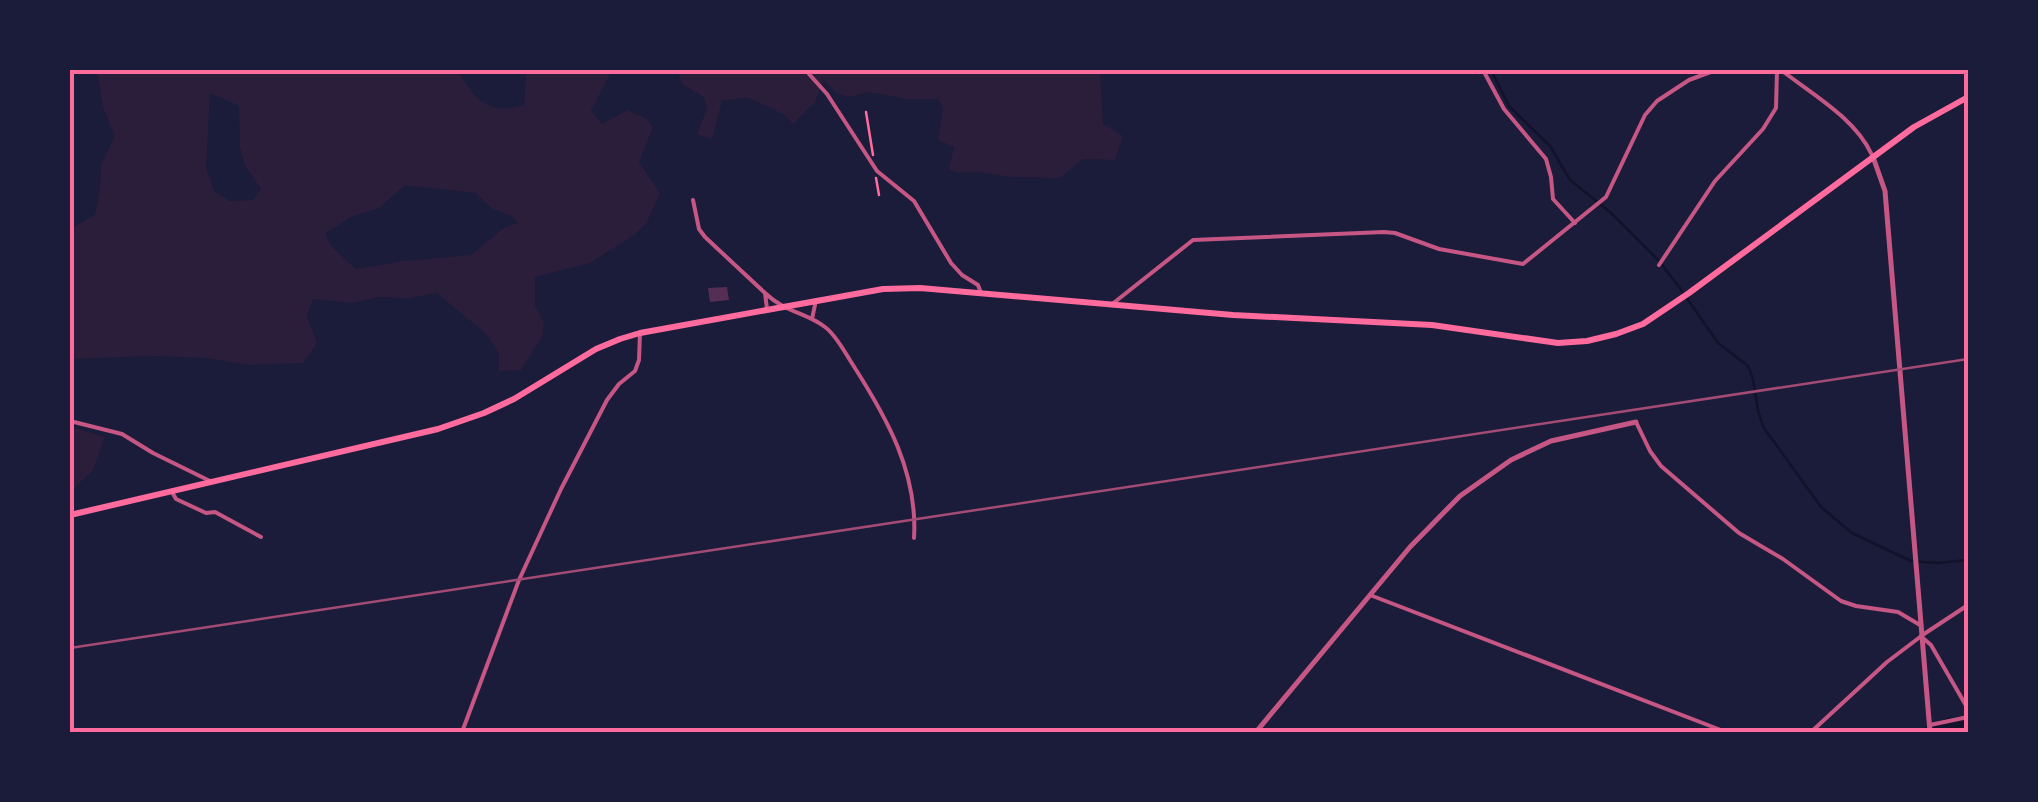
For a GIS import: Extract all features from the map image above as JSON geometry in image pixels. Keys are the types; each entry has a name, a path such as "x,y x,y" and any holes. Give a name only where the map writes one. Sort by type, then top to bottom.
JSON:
{"main road":[{"path":"70,515 438,429 484,414 596,349 640,333 883,289 920,288 1233,315 1432,326 1558,343 1587,341 1643,324 1926,119 1968,98"}],"street":[{"path":"1483,70 1504,109 1546,159 1554,199 1575,223"},
{"path":"1111,304 1193,240 1384,232 1439,249 1523,264 1604,200 1645,116 1657,101 1688,80 1716,70"},
{"path":"1779,70 1857,132 1873,157 1886,191 1930,729 1968,717"},
{"path":"1661,263 1714,181 1763,129 1776,108 1779,70"},
{"path":"809,74 827,94 875,168 914,201 951,263 978,285 980,294"},
{"path":"693,200 704,237 764,293 790,312 830,330 883,411 914,496 914,538"},
{"path":"764,293 768,309"},
{"path":"812,320 816,300"},
{"path":"462,732 519,580 560,489 607,400 635,371 640,333"},
{"path":"70,421 122,434 212,482"},
{"path":"1256,732 1410,546 1460,496 1511,460 1550,442 1636,422 1661,466 1739,532 1841,600 1898,612 1924,633 1968,709"},
{"path":"172,492 176,499 206,513 215,512 261,537"},
{"path":"1370,595 1726,732"},
{"path":"1812,732 1887,662 1968,605"}],"path":[{"path":"866,112 879,196"}],"shaded area":[{"path":"97,70 457,70 483,102 511,108 524,105 526,74 535,70 601,70 610,74 591,111 602,124 627,110 646,118 653,127 639,162 660,193 646,224 634,235 590,263 535,277 535,306 544,323 543,335 521,370 499,371 499,353 486,334 437,293 352,303 313,299 307,317 317,343 303,363 250,365 152,356 73,359 70,229 95,215 101,165 115,136 103,107","holes":["210,93 239,106 240,148 245,165 261,189 253,200 229,201 214,191 206,168","405,185 476,193 491,208 518,223 505,227 471,255 356,269 330,245 326,233 351,217 379,208"]},
{"path":"677,70 1100,70 1103,124 1123,136 1115,160 1083,159 1060,178 955,172 949,169 954,147 938,140 943,108 938,99 868,92 851,97 837,94 824,80 815,102 793,124 785,115 747,97 722,101 712,139 697,134 707,109 704,97 682,84"},
{"path":"70,426 105,437 93,470 70,492"}],"building":[{"path":"727,287 729,300 710,302 708,288"}],"waterway":[{"path":"1491,70 1509,106 1550,146 1570,180 1610,212 1659,261 1718,343 1748,366 1764,428 1821,507 1852,533 1911,561 1968,560"},
{"path":"1930,732 1968,723"}],"railway":[{"path":"70,648 1968,359"}]}
